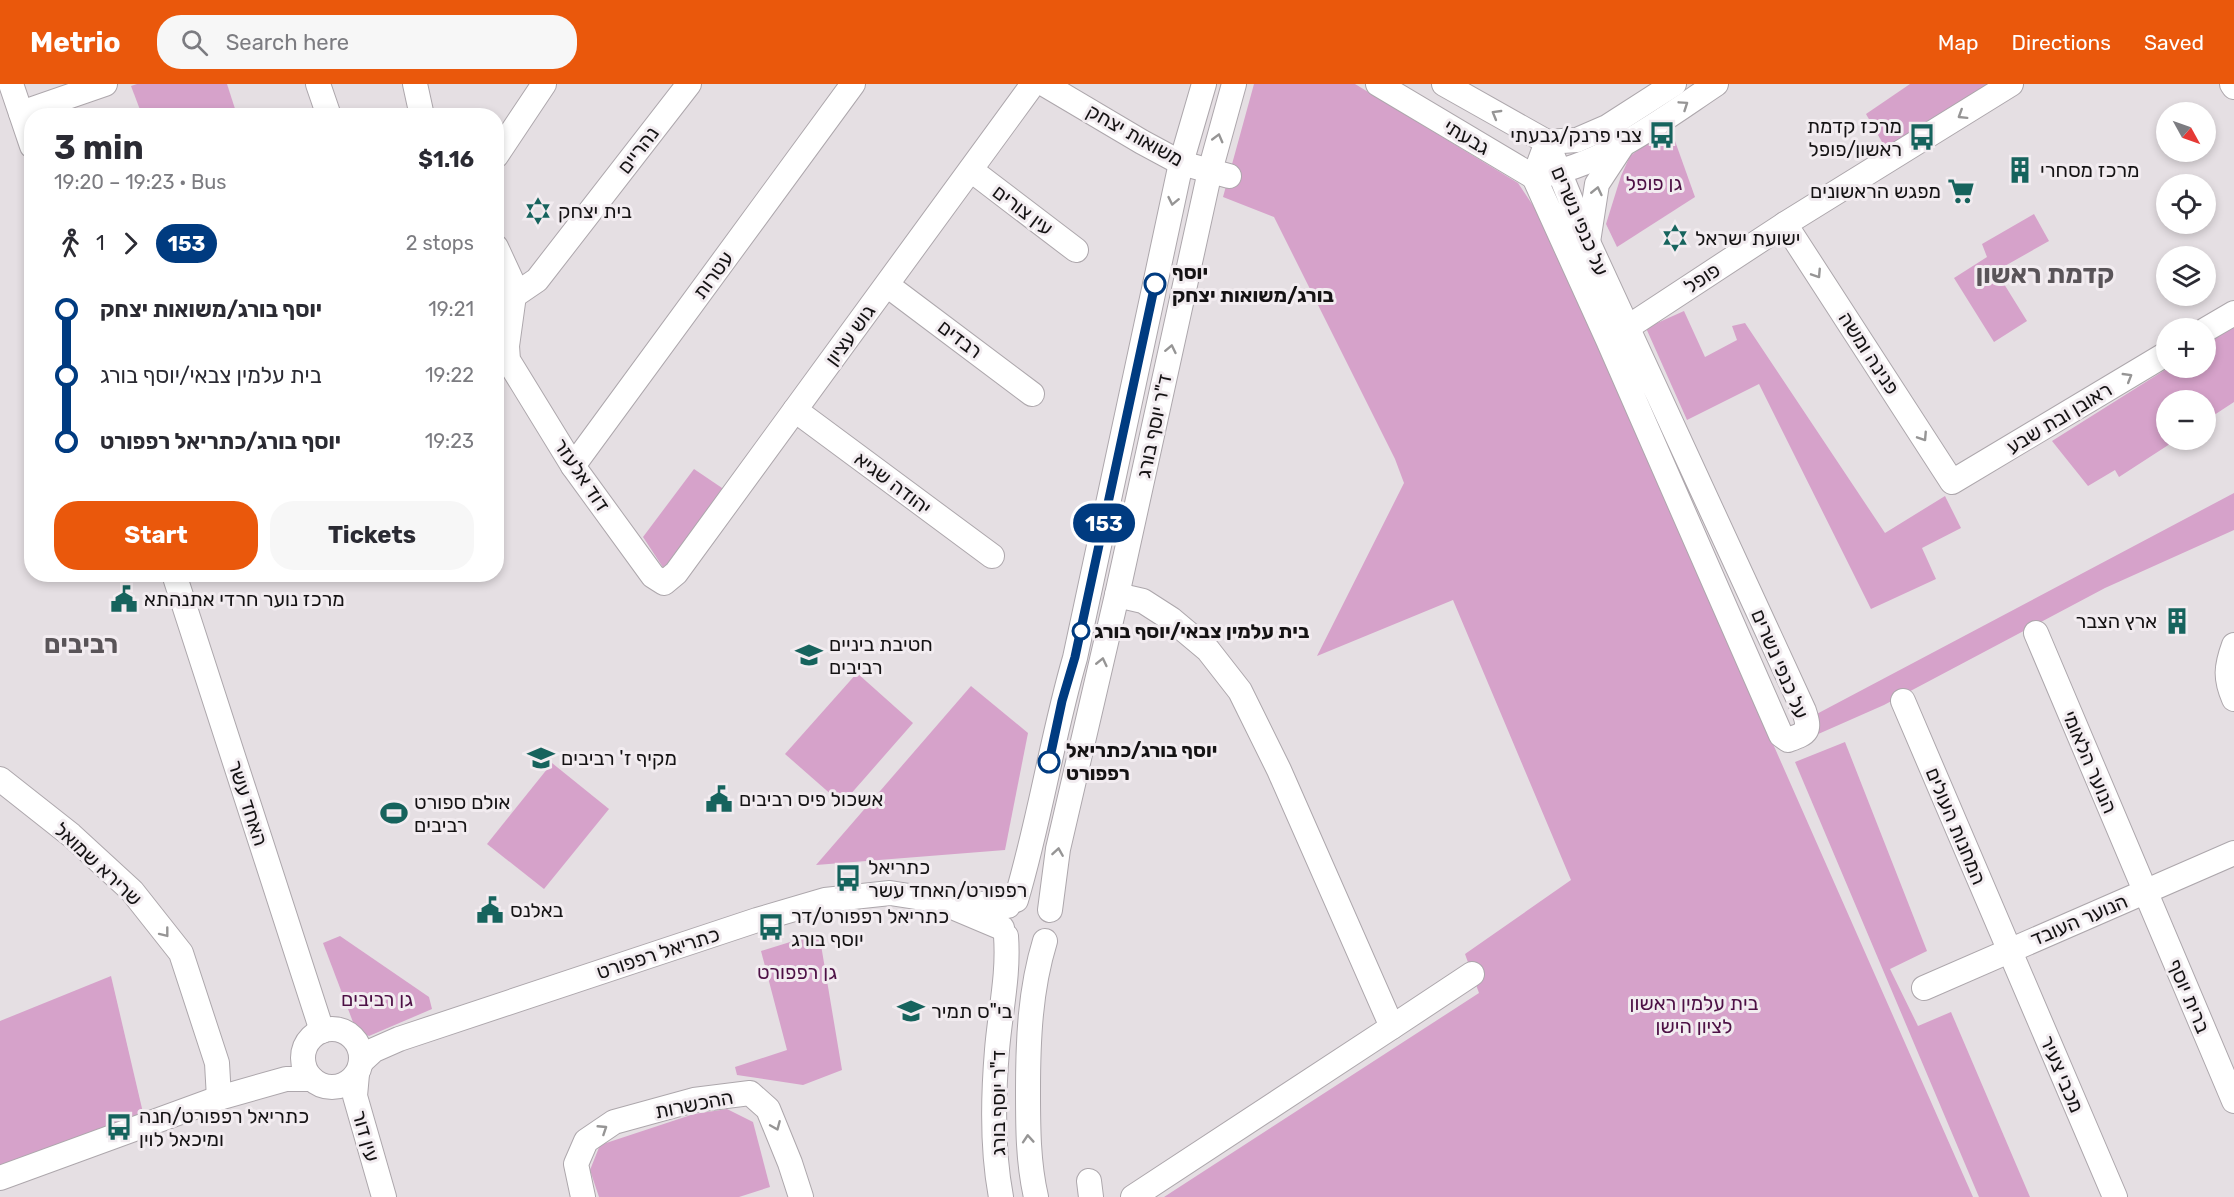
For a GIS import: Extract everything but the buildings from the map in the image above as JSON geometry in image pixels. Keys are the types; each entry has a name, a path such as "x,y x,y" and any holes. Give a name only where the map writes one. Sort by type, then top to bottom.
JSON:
{"street":[{"path":"11,84 24,121"},
{"path":"33,108 105,84"},
{"path":"318,84 326,108"},
{"path":"415,84 420,108"},
{"path":"504,144 544,84"},
{"name":"נהריים","path":"515,295 537,280 689,84"},
{"name":"עטרות","path":"573,466 853,84"},
{"name":"גוש עציון","path":"664,583 676,573 1033,84"},
{"name":"משואות יצחק","path":"1044,84 1144,143 1181,162 1219,174"},
{"name":"ד\"ר יוסף בורג","path":"1001,1197 995,1141 996,1083 997,1050 1008,956 1008,918 1030,850 1062,701 1075,657 1181,162 1204,84"},
{"name":"ד\"ר יוסף בורג","path":"1050,910 1058,849 1219,174 1234,84"},
{"name":"גבעתי","path":"1378,84 1534,177"},
{"name":"גבעתי","path":"1444,84 1547,142"},
{"path":"1547,142 1577,140 1607,127 1674,84"},
{"path":"1534,177 1559,173 1622,146 1716,84"},
{"name":"פופל","path":"1617,334 1785,224 2011,84"},
{"path":"1144,143 1162,141 1175,134 1195,113"},
{"name":"על כנפי נשרים","path":"1547,142 1534,177 1617,334 1804,711 1808,723 1808,729 1804,734 1788,740 1781,735 1617,334 1588,242 1547,142"},
{"path":"1588,242 1597,184 1622,146"},
{"name":"עין צורים","path":"971,170 1076,250"},
{"name":"פנינה ומשה","path":"1785,224 1952,482"},
{"path":"504,262 515,288 515,295"},
{"name":"רבדים","path":"887,285 1032,394"},
{"name":"דוד אלעזר","path":"515,295 507,346 508,360 573,466 653,576 664,583"},
{"path":"2216,324 2234,313"},
{"name":"ראובן ובת שבע","path":"1952,482 2156,360"},
{"name":"יהודה שגיא","path":"795,410 992,556"},
{"name":"האחד עשר","path":"177,582 322,1031"},
{"path":"1118,595 1143,601 1171,620 1208,650 1240,691 1279,770 1392,1027"},
{"name":"הנוער הלאומי","path":"2036,633 2145,892"},
{"path":"2234,645 2228,660 2227,682 2234,699"},
{"name":"המחנות העולים","path":"1903,701 2008,950"},
{"name":"שרירא שמואל","path":"0,779 71,835 132,891 181,953 217,1063 219,1098"},
{"name":"הנוער העובד","path":"1924,988 2234,853"},
{"name":"ברית יוסף","path":"2145,892 2234,1101"},
{"name":"כתריאל רפפורט","path":"359,1060 387,1044 757,920 825,900 890,893 935,900 1008,918"},
{"path":"1031,897 1045,904 1050,910 1053,926 1045,941 1039,945 1024,948 1017,946 1008,918 1031,897"},
{"name":"ד\"ר יוסף בורג","path":"1036,1197 1031,1175 1028,1131 1028,1052 1030,1012 1045,941"},
{"name":"מכבי צעיר","path":"2008,950 2115,1197"},
{"path":"1133,1197 1472,974"},
{"path":"0,1178 219,1098 265,1085 292,1070 345,1084 359,1060 353,1037 338,1029 322,1031 310,1039 304,1053 315,1075"},
{"name":"עין דור","path":"359,1060 355,1096 384,1197"},
{"name":"עין דור","path":"315,1075 339,1101 372,1197"},
{"name":"ההכשרות","path":"583,1197 576,1164 586,1141 614,1122 694,1100 750,1094 768,1109 801,1197"}],"green space":[{"path":"137,84 227,84 235,108 139,108 131,86"},
{"name":"בית עלמין ראשון לציון הישן","path":"1254,84 1355,84 1518,183 1540,216 1973,1197 1164,1197 1479,993 1465,954 1571,880 1453,600 1317,656 1404,483 1395,459 1274,217 1223,197"},
{"path":"1910,84 1988,84 1886,149 1866,114"},
{"name":"גן פופל","path":"1670,127 1695,197 1617,247 1606,224 1621,176 1630,156"},
{"path":"2034,214 2049,241 1996,271 2027,321 1994,342 1954,278 1987,257 1982,244"},
{"path":"1684,311 1705,357 1737,340 1732,326 1745,323 1885,533 1945,496 1961,528 1922,548 1936,579 1871,609 1759,384 1687,420 1646,328"},
{"path":"2234,326 2234,402 2216,414 2216,390 2156,390 2156,450 2161,450 2119,477 2115,470 2088,486 2052,441 2156,376 2156,378 2216,378 2216,338"},
{"path":"694,469 725,490 664,569 643,537"},
{"path":"2234,493 2234,530 2105,588 1884,705 1816,735 1811,717"},
{"path":"857,673 913,723 842,804 785,754"},
{"path":"971,686 1028,733 1005,850 816,865"},
{"path":"1845,742 1927,951 1890,969 1918,1026 1951,1012 2030,1197 1979,1197 1795,762"},
{"path":"552,763 609,809 544,889 487,844"},
{"name":"גן רפפורט","path":"819,933 842,1070 803,1085 737,1075 735,1067 787,1050 761,951"},
{"name":"גן רביבים","path":"340,936 429,997 432,1009 369,1036 356,1030 323,943"},
{"path":"111,976 144,1117 0,1168 0,1021"},
{"path":"727,1109 753,1122 770,1187 739,1197 599,1197 590,1170 600,1145 694,1114"}],"bus line":[{"name":"153","path":"1049,762 1062,701 1075,657 1155,284"}],"place":[{"name":"צבי פרנק/גבעתי","path":"1662,135"},
{"name":"מרכז קדמת ראשון/פופל","path":"1922,137"},
{"name":"מרכז מסחרי","path":"2020,170"},
{"name":"מפגש הראשונים","path":"1961,191"},
{"name":"בית יצחק","path":"538,211"},
{"name":"ישועת ישראל","path":"1675,238"},
{"name":"יוסף בורג/משואות יצחק","path":"1155,284"},
{"name":"מרכז נוער חרדי אתנהתא","path":"124,599"},
{"name":"ארץ הצבר","path":"2177,621"},
{"name":"בית עלמין צבאי/יוסף בורג","path":"1081,631"},
{"name":"חטיבת ביניים רביבים","path":"809,655"},
{"name":"מקיף ז' רביבים","path":"541,758"},
{"name":"יוסף בורג/כתריאל רפפורט","path":"1049,762"},
{"name":"אשכול פיס רביבים","path":"719,799"},
{"name":"אולם ספורט רביבים","path":"394,813"},
{"name":"כתריאל רפפורט/האחד עשר","path":"848,878"},
{"name":"באלנס","path":"490,910"},
{"name":"כתריאל רפפורט/דר יוסף בורג","path":"771,927"},
{"name":"בי\"ס תמיר","path":"911,1011"},
{"name":"כתריאל רפפורט/חנה ומיכאל לוין","path":"119,1127"}],"district":[{"name":"קדמת ראשון","path":"2045,274"},
{"name":"רביבים","path":"81,644"}]}
